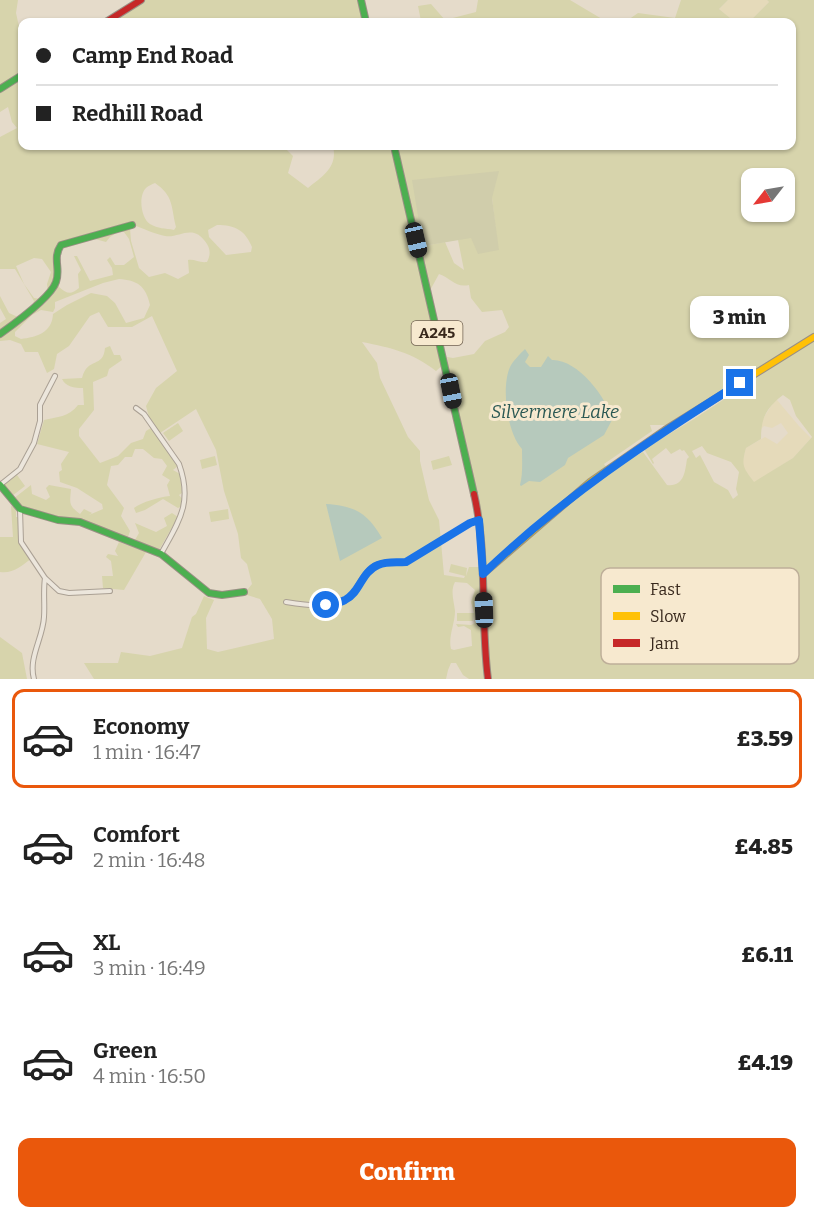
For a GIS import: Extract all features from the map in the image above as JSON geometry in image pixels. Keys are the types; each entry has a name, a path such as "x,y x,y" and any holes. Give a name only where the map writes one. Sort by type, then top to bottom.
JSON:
{"street":[{"path":"112,18 141,0"},
{"path":"361,0 365,18"},
{"path":"0,89 18,78"},
{"name":"A245","path":"395,150 470,469 479,520 483,574 484,656 488,679"},
{"path":"0,334 48,292 56,281 54,262 56,251 61,245 132,225"},
{"path":"483,574 590,482 665,430 814,337"},
{"path":"55,376 39,405 40,421 34,443 20,469 0,485 20,509 58,520 80,522 161,554 209,592 222,595 244,592"},
{"path":"136,408 144,414 181,470 185,500 182,515 161,554"},
{"path":"20,509 21,542 45,578 59,591 69,593 110,591"},
{"path":"286,602 326,605 345,601 365,574 375,566 389,561 406,562 470,523 479,520"},
{"path":"34,679 31,669 44,619 45,578"}],"shaded area":[{"path":"0,0 18,0 16,13 18,74 0,86"},
{"path":"145,0 357,0 362,18 116,18"},
{"path":"478,0 570,0 600,18 453,18 476,12"},
{"path":"681,0 728,0 719,9 730,18 675,18"},
{"path":"728,0 767,0 769,2 753,18 730,18 719,9"},
{"path":"767,0 814,0 814,333 667,425 650,425 652,431 604,464 609,471 643,452 667,485 677,484 683,478 689,457 684,450 680,449 671,454 666,448 652,459 653,464 644,449 814,340 814,679 469,679 463,675 456,663 451,663 446,679 94,679 84,663 118,663 121,652 150,656 182,648 192,617 196,614 204,596 214,600 206,618 207,649 218,652 274,639 272,619 260,599 244,594 252,584 247,564 241,558 238,534 224,491 216,450 196,409 160,433 150,421 146,406 156,388 177,371 152,316 132,327 108,327 99,312 90,316 69,346 57,354 54,369 47,373 38,352 25,352 21,344 10,340 0,341 0,323 6,319 0,308 0,296 9,313 20,318 34,301 15,269 0,269 0,137 17,128 12,122 8,107 0,112 0,92 18,81 18,150 287,150 293,156 288,173 308,188 328,170 333,160 334,150 796,150 796,18 753,18 769,2","holes":["155,183 169,197 176,227 174,230 153,226 144,217 142,196 146,188","492,198 498,250 458,227 464,270 454,263 445,242 423,246","133,225 165,236 196,234 202,237 209,249 207,262 188,260 189,273 178,279 165,273 149,277 139,268 131,241 130,228","217,225 239,230 246,236 252,247 251,252 226,255 209,237 208,230","118,232 124,232 129,239 134,257 124,265 115,265 110,257 107,260 113,275 90,281 77,256 74,256 81,270 78,274 79,288 69,293 59,287 58,254 61,249 95,239 106,242","34,258 42,259 51,272 47,284 48,293 41,299 34,298 24,284 16,266","439,274 457,284 469,285 471,298 482,312 502,310 509,327 505,332 485,341 474,354 447,357 448,362 445,363 428,294","119,279 140,285 150,305 144,318 126,323 115,303 107,296 91,293 53,314 50,326 42,333 21,339 15,336 15,332 32,315 41,310 53,312 55,302","362,342 401,352 418,359 436,371 444,364 481,537 483,567 469,567 466,576 467,568 451,564 449,572 465,576 464,578 444,575 439,520 429,500 420,461 420,451 408,437 380,378 377,363","783,395 790,400 796,416 812,437 793,458 754,482 744,466 744,454 746,448 761,439 763,419 772,404","702,446 707,453 731,462 739,472 736,489 738,495 733,499 728,490 714,482 700,455 696,458 692,451","455,582 467,583 475,590 471,602 474,613 457,613 457,621 473,621 474,614 475,623 456,624 458,627 464,626 471,630 472,646 454,650 451,649 450,644 455,611 453,592"]},
{"path":"431,4 443,18 420,18 418,6"},
{"path":"638,13 675,18 631,18"},
{"path":"499,171 492,198 499,250 478,254 471,238 423,246 412,180"},
{"path":"110,346 114,355 120,355 122,360 109,369 107,376 93,382 94,410 79,429 79,436 100,463 118,456 131,443 143,439 146,431 151,428 178,466 173,470 180,474 182,493 179,495 183,500 182,506 178,508 163,499 136,513 134,508 141,504 170,496 167,485 170,480 162,475 167,466 162,459 154,458 143,449 135,449 132,457 125,457 118,465 111,466 107,485 124,508 121,516 130,531 127,540 80,522 61,520 20,507 13,499 31,485 32,494 46,500 50,497 46,488 49,485 71,489 71,503 80,514 84,509 92,513 89,515 103,509 102,504 77,488 60,482 61,464 69,452 37,444 44,420 63,416 78,405 84,405 83,388 66,384 62,379 82,378 88,367 98,361 104,354 105,348"},
{"path":"777,400 811,438 793,458 754,483 743,467 746,448 765,437 777,444 788,433 781,423 772,428 764,426 761,429 761,422"},
{"path":"178,423 183,431 169,441 163,433"},
{"path":"215,456 217,465 202,469 200,460"},
{"path":"449,456 452,465 433,470 431,461"},
{"path":"17,475 25,486 12,496 3,486"},
{"path":"11,506 16,511 16,517 20,517 20,535 31,559 13,571 0,572 0,537 13,537"},
{"path":"228,509 229,519 211,522 209,512"},
{"path":"172,513 178,517 159,550 135,540 139,533 135,523 156,532 167,526 164,518"},
{"path":"119,542 146,552 124,590 103,588 102,576 113,576 111,561 106,557 108,554 118,556 115,551"},
{"path":"0,637 22,653 27,679 0,679"}],"water":[{"name":"Silvermere Lake","path":"525,349 529,355 525,362 530,367 541,367 548,356 552,360 562,361 581,372 604,401 612,420 604,435 568,458 565,465 540,482 529,481 521,486 522,449 509,421 506,386 510,367"},
{"path":"326,504 344,506 359,512 371,522 382,538 340,561"}],"traffic: fast":[{"path":"361,0 365,18"},
{"path":"0,89 18,78"},
{"path":"395,150 474,494"},
{"path":"0,334 31,310 53,288 57,277 57,254 61,245 132,225"},
{"path":"0,485 20,509 58,520 80,522 161,554 209,593 222,595 244,592"}],"traffic: slow":[{"path":"483,574 590,482 665,430 814,337"}],"traffic: jam":[{"path":"112,18 141,0"},
{"path":"474,494 481,540 488,679"}],"route":[{"path":"326,605 345,601 365,574 375,566 389,561 406,562 470,523 479,520 483,574 590,482 665,430 740,383"}]}
